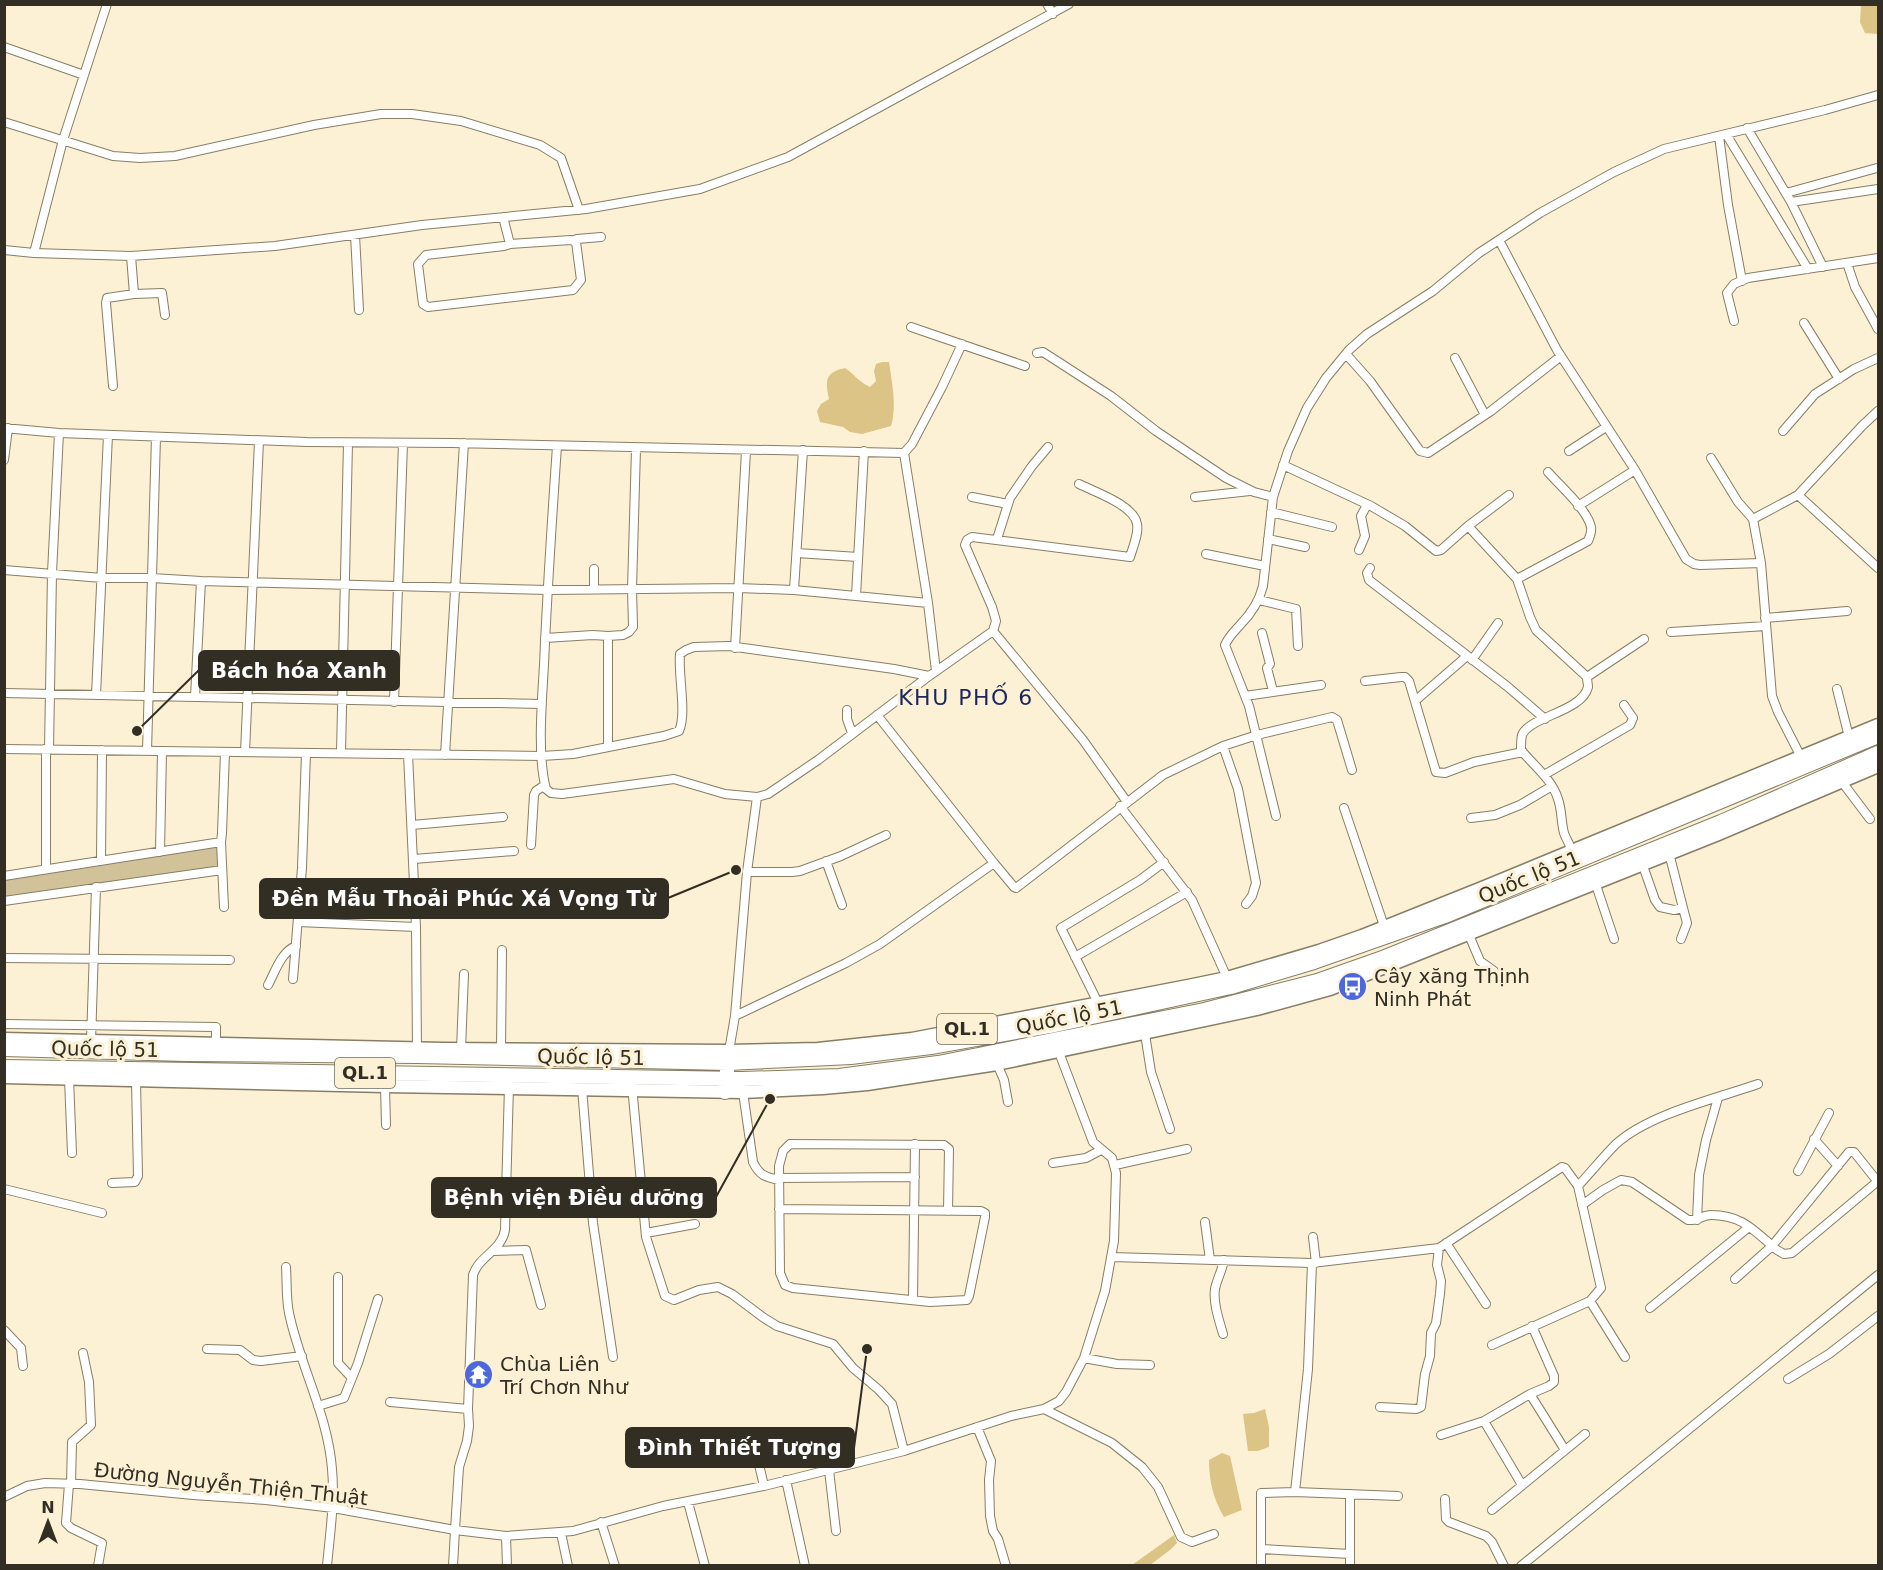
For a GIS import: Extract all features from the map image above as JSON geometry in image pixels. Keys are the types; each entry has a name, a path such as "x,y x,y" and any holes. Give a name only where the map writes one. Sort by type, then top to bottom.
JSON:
{"highway":[{"name":"Quốc lộ 51","path":"4,1049 186,1054 417,1052 814,1060 931,1047 1314,962 1386,931 1444,915 1570,857 1756,781 1878,736"},
{"name":"Quốc lộ 51","path":"4,1067 196,1076 726,1086 892,1070 1057,1046 1177,1021 1204,1010 1324,979 1593,878 1748,815 1804,792 1878,753"},
{"path":"726,1086 728,1057"}],"main road":[{"name":"Quốc lộ 51","path":"1756,781 1802,757 1878,725"},
{"name":"Quốc lộ 51","path":"1804,792 1842,782 1878,766"},
{"name":"Quốc lộ 51","path":"726,1086 743,1092 867,1084 997,1064 1057,1046 1145,1034 1177,1021 1257,1009 1330,989 1469,935 1593,878 1669,853 1748,815"},
{"name":"Quốc lộ 51","path":"1054,1019 1099,1005 1229,982"},
{"name":"Quốc lộ 51","path":"4,1039 417,1052 501,1049 728,1057"},
{"name":"Quốc lộ 51","path":"4,1077 136,1081 196,1076 385,1086 508,1081"}],"street":[{"path":"34,253 63,140 107,4"},
{"path":"1047,4 1053,14"},
{"path":"4,250 131,256 275,246 422,225 579,210 700,189 788,158 1069,4"},
{"path":"4,47 84,75"},
{"path":"1276,816 1257,735 1225,645 1228,638 1259,600 1263,586 1273,497 1283,465 1307,408 1326,378 1346,354 1367,334 1433,291 1479,253 1540,213 1614,172 1664,149 1878,95"},
{"path":"4,122 113,156 140,158 175,156 381,114 412,114 461,121 540,145 561,158 579,210"},
{"path":"1747,128 1791,202 1823,267"},
{"path":"1723,135 1808,269"},
{"path":"1723,135 1728,205 1742,281"},
{"path":"1786,194 1878,169"},
{"path":"1791,202 1878,189"},
{"path":"503,217 510,244"},
{"path":"355,235 359,310"},
{"path":"574,240 581,280 573,290 428,307 423,304 418,264 426,255 510,244 601,237"},
{"path":"1500,240 1561,356 1635,470 1686,559 1700,565 1761,563"},
{"path":"131,256 134,294"},
{"path":"1734,321 1727,292 1734,284 1748,278 1878,258"},
{"path":"1847,263 1855,287 1878,329"},
{"path":"113,386 107,298 162,293 165,315"},
{"path":"1804,323 1839,379"},
{"path":"911,327 1024,366"},
{"path":"904,453 912,444 962,344"},
{"path":"1037,353 1043,352 1111,396 1156,431 1226,478 1273,497"},
{"path":"1346,354 1370,381 1413,442 1424,453 1428,453 1485,415 1561,356"},
{"path":"1455,358 1485,415"},
{"path":"1783,430 1815,394 1878,358"},
{"path":"1753,519 1798,495 1878,411"},
{"path":"1569,451 1606,427"},
{"path":"4,460 6,428 59,433 259,441 904,453"},
{"path":"46,869 52,573 59,433"},
{"path":"96,695 108,435"},
{"path":"147,751 156,437"},
{"path":"245,752 259,441"},
{"path":"340,753 348,443"},
{"path":"394,702 403,443"},
{"path":"445,754 464,444"},
{"path":"557,446 545,638 542,756 546,789 551,793 562,794 674,779 724,794 757,797 768,794 993,631 996,621 966,545 967,540 972,537 997,539 1130,556 1138,526 1135,515 1122,505 1080,484"},
{"path":"997,539 1010,498 1048,447"},
{"path":"545,638 623,635 633,627 636,448"},
{"path":"794,590 803,450"},
{"path":"735,648 746,451"},
{"path":"856,596 864,451"},
{"path":"904,453 928,603 932,674"},
{"path":"1711,458 1738,502 1753,519 1761,563 1772,696 1802,757"},
{"path":"1283,465 1405,526 1436,552 1509,495"},
{"path":"1578,506 1635,470"},
{"path":"1517,579 1588,541 1591,533 1591,525 1585,514 1548,472"},
{"path":"1195,497 1251,490"},
{"path":"1798,495 1878,568"},
{"path":"972,497 1008,504"},
{"path":"1359,550 1365,536 1361,520 1367,505"},
{"path":"1271,512 1332,526"},
{"path":"1468,526 1517,579 1536,630 1587,677 1588,687 1578,700 1530,725 1522,734 1521,743 1523,752 1544,775 1559,800 1570,857"},
{"path":"1268,539 1305,547"},
{"path":"797,553 858,556"},
{"path":"1206,554 1265,566"},
{"path":"1370,568 1367,573 1369,580 1508,687 1545,719"},
{"path":"594,569 594,589"},
{"path":"4,570 102,578 548,590 738,588 794,590 928,603"},
{"path":"195,697 201,581"},
{"path":"1259,600 1296,609 1298,646"},
{"path":"1671,632 1847,611"},
{"path":"1415,701 1469,658 1498,624"},
{"path":"993,631 1087,745 1124,804 1187,892 1201,916 1229,982"},
{"path":"1262,633 1270,663 1268,668 1273,692"},
{"path":"608,636 608,747"},
{"path":"1587,677 1644,639"},
{"path":"4,749 542,756 573,754 679,731 682,725 680,654 694,646 735,648 932,674"},
{"path":"1365,681 1405,677 1409,681 1436,771 1445,773 1474,762 1523,752"},
{"path":"1245,696 1321,685"},
{"path":"1837,689 1849,737"},
{"path":"4,693 542,704"},
{"path":"1544,775 1630,725 1633,718 1624,705"},
{"path":"847,710 847,719 852,733"},
{"path":"877,715 1014,887 1018,887 1163,775 1223,746 1257,735 1335,717 1352,770"},
{"path":"1223,746 1238,789 1256,883 1252,896 1246,904"},
{"path":"101,861 102,750"},
{"path":"160,852 162,751"},
{"path":"224,907 220,842 225,752"},
{"path":"293,979 302,868 306,753"},
{"path":"408,754 414,859 417,1052"},
{"path":"1842,782 1870,819"},
{"path":"531,845 534,795 545,785"},
{"path":"1471,818 1495,815 1520,805 1552,786"},
{"path":"728,1057 735,1016 747,872 757,797"},
{"path":"1344,808 1386,931"},
{"path":"412,825 503,817"},
{"path":"747,872 792,872 841,856 886,836"},
{"path":"4,876 220,842"},
{"path":"414,859 514,851"},
{"path":"1669,853 1688,923 1681,939"},
{"path":"826,861 842,905"},
{"path":"1099,1005 1061,928 1164,862"},
{"path":"735,1016 871,949 994,863"},
{"path":"1642,863 1660,908 1674,910 1683,908"},
{"path":"4,901 222,870"},
{"path":"1593,878 1614,939"},
{"path":"91,1041 96,887"},
{"path":"1075,957 1187,892"},
{"path":"415,905 621,897"},
{"path":"298,922 416,927"},
{"path":"1469,935 1480,961 1494,971 1498,979"},
{"path":"268,985 281,959 296,946"},
{"path":"501,1049 502,950"},
{"path":"4,958 230,960"},
{"path":"460,1049 464,974"},
{"path":"4,1024 216,1027 216,1044"},
{"path":"1145,1034 1151,1072 1170,1129"},
{"path":"1044,1409 1059,1401 1084,1358 1105,1291 1112,1257 1114,1218 1115,1165 1112,1158 1093,1142 1057,1046"},
{"path":"997,1064 1004,1080 1008,1102"},
{"path":"69,1079 72,1153"},
{"path":"112,1182 135,1182 138,1176 136,1081"},
{"path":"453,1566 459,1467 467,1441 473,1275 475,1268 504,1237 506,1230 508,1081"},
{"path":"582,1082 593,1223 613,1357"},
{"path":"632,1084 646,1233 665,1296 674,1300 709,1287 718,1287 732,1294 777,1326 833,1344 853,1368 892,1404 904,1451"},
{"path":"1578,1186 1617,1143 1646,1124 1689,1106 1758,1084"},
{"path":"385,1086 386,1125"},
{"path":"743,1092 753,1162 763,1177 779,1179 915,1177"},
{"path":"1697,1220 1699,1175 1718,1098"},
{"path":"1798,1171 1829,1113"},
{"path":"1814,1139 1838,1166"},
{"path":"779,1209 914,1211 948,1211 981,1211 985,1214 983,1227 967,1300 930,1302 793,1288 785,1285 780,1273 779,1209 779,1179 781,1156 790,1144 944,1145 949,1149 948,1211"},
{"path":"913,1300 915,1144"},
{"path":"1115,1165 1187,1149"},
{"path":"1053,1163 1086,1158 1101,1150"},
{"path":"1582,1205 1622,1180 1632,1182 1688,1220 1697,1220 1706,1215 1724,1215 1741,1220 1772,1246 1784,1254 1792,1253 1878,1181 1854,1152 1849,1152 1772,1246 1735,1279"},
{"path":"1112,1257 1314,1263 1443,1245 1562,1167 1568,1169 1578,1186 1601,1288 1590,1301 1492,1345"},
{"path":"4,1189 102,1214"},
{"path":"1205,1222 1210,1260"},
{"path":"646,1233 696,1224"},
{"path":"1650,1308 1749,1227"},
{"path":"1295,1492 1308,1369 1314,1263 1313,1237"},
{"path":"1443,1245 1486,1304"},
{"path":"1380,1407 1416,1409 1422,1407 1431,1333 1436,1323 1440,1294 1441,1281 1437,1265 1443,1245"},
{"path":"493,1251 526,1250 541,1305"},
{"path":"1222,1334 1215,1303 1215,1290 1224,1260"},
{"path":"286,1267 289,1312 322,1417 332,1468 333,1508 327,1566"},
{"path":"1521,1566 1878,1275"},
{"path":"338,1277 338,1363 352,1378"},
{"path":"318,1406 344,1398 378,1299"},
{"path":"1590,1301 1625,1357"},
{"path":"1788,1380 1828,1354 1878,1316"},
{"path":"1441,1435 1484,1420 1554,1382 1554,1376 1532,1326"},
{"path":"4,1330 21,1348 23,1366"},
{"path":"207,1349 240,1350 254,1360 261,1361 302,1356"},
{"path":"83,1353 89,1378 91,1425 72,1442 66,1523 71,1528 102,1543 98,1566"},
{"path":"1084,1358 1117,1364 1150,1365"},
{"path":"1530,1394 1564,1450"},
{"path":"390,1402 468,1409"},
{"path":"1044,1409 1112,1443 1142,1467 1158,1487 1181,1537 1198,1541 1214,1534"},
{"name":"Đường Nguyễn Thiện Thuật","path":"4,1497 27,1486 70,1484 266,1500 333,1508 455,1530 506,1536 561,1533 663,1506 764,1486 904,1451 1011,1416 1044,1409"},
{"path":"1484,1420 1522,1485"},
{"path":"977,1427 991,1461 989,1480 991,1524 1006,1566"},
{"path":"1491,1510 1585,1434"},
{"path":"757,1456 764,1486"},
{"path":"829,1470 836,1531"},
{"path":"786,1480 805,1566"},
{"path":"1261,1566 1261,1493 1398,1496"},
{"path":"1350,1494 1350,1566"},
{"path":"1445,1499 1446,1519 1486,1536 1504,1566"},
{"path":"688,1502 705,1566"},
{"path":"601,1522 615,1566"},
{"path":"561,1533 568,1566"},
{"path":"506,1536 507,1566"},
{"path":"1261,1549 1350,1554"}],"shaded area":[{"path":"1861,5 1878,5 1878,34 1865,33 1860,22"},
{"path":"889,362 894,402 891,426 862,434 820,422 817,411 821,404 829,399 827,382 830,375 845,368 870,387 876,381 874,371 876,364"},
{"path":"218,846 218,867 5,898 5,879"},
{"path":"1265,1409 1269,1427 1269,1447 1258,1451 1248,1451 1243,1414"},
{"path":"1222,1453 1230,1456 1242,1510 1224,1517 1214,1496 1209,1467 1209,1460"},
{"path":"1174,1535 1177,1543 1150,1565 1132,1565"}],"place":[{"name":"Bách hóa Xanh","path":"137,731"},
{"name":"Đền Mẫu Thoải Phúc Xá Vọng Từ","path":"736,870"},
{"name":"Cây xăng Thịnh Ninh Phát","path":"1353,987"},
{"name":"Bệnh viện Điều dưỡng","path":"770,1099"},
{"name":"Đình Thiết Tượng","path":"867,1349"},
{"name":"Chùa Liên Trí Chơn Như","path":"479,1375"}],"district":[{"name":"KHU PHỐ 6","path":"966,697"}]}
